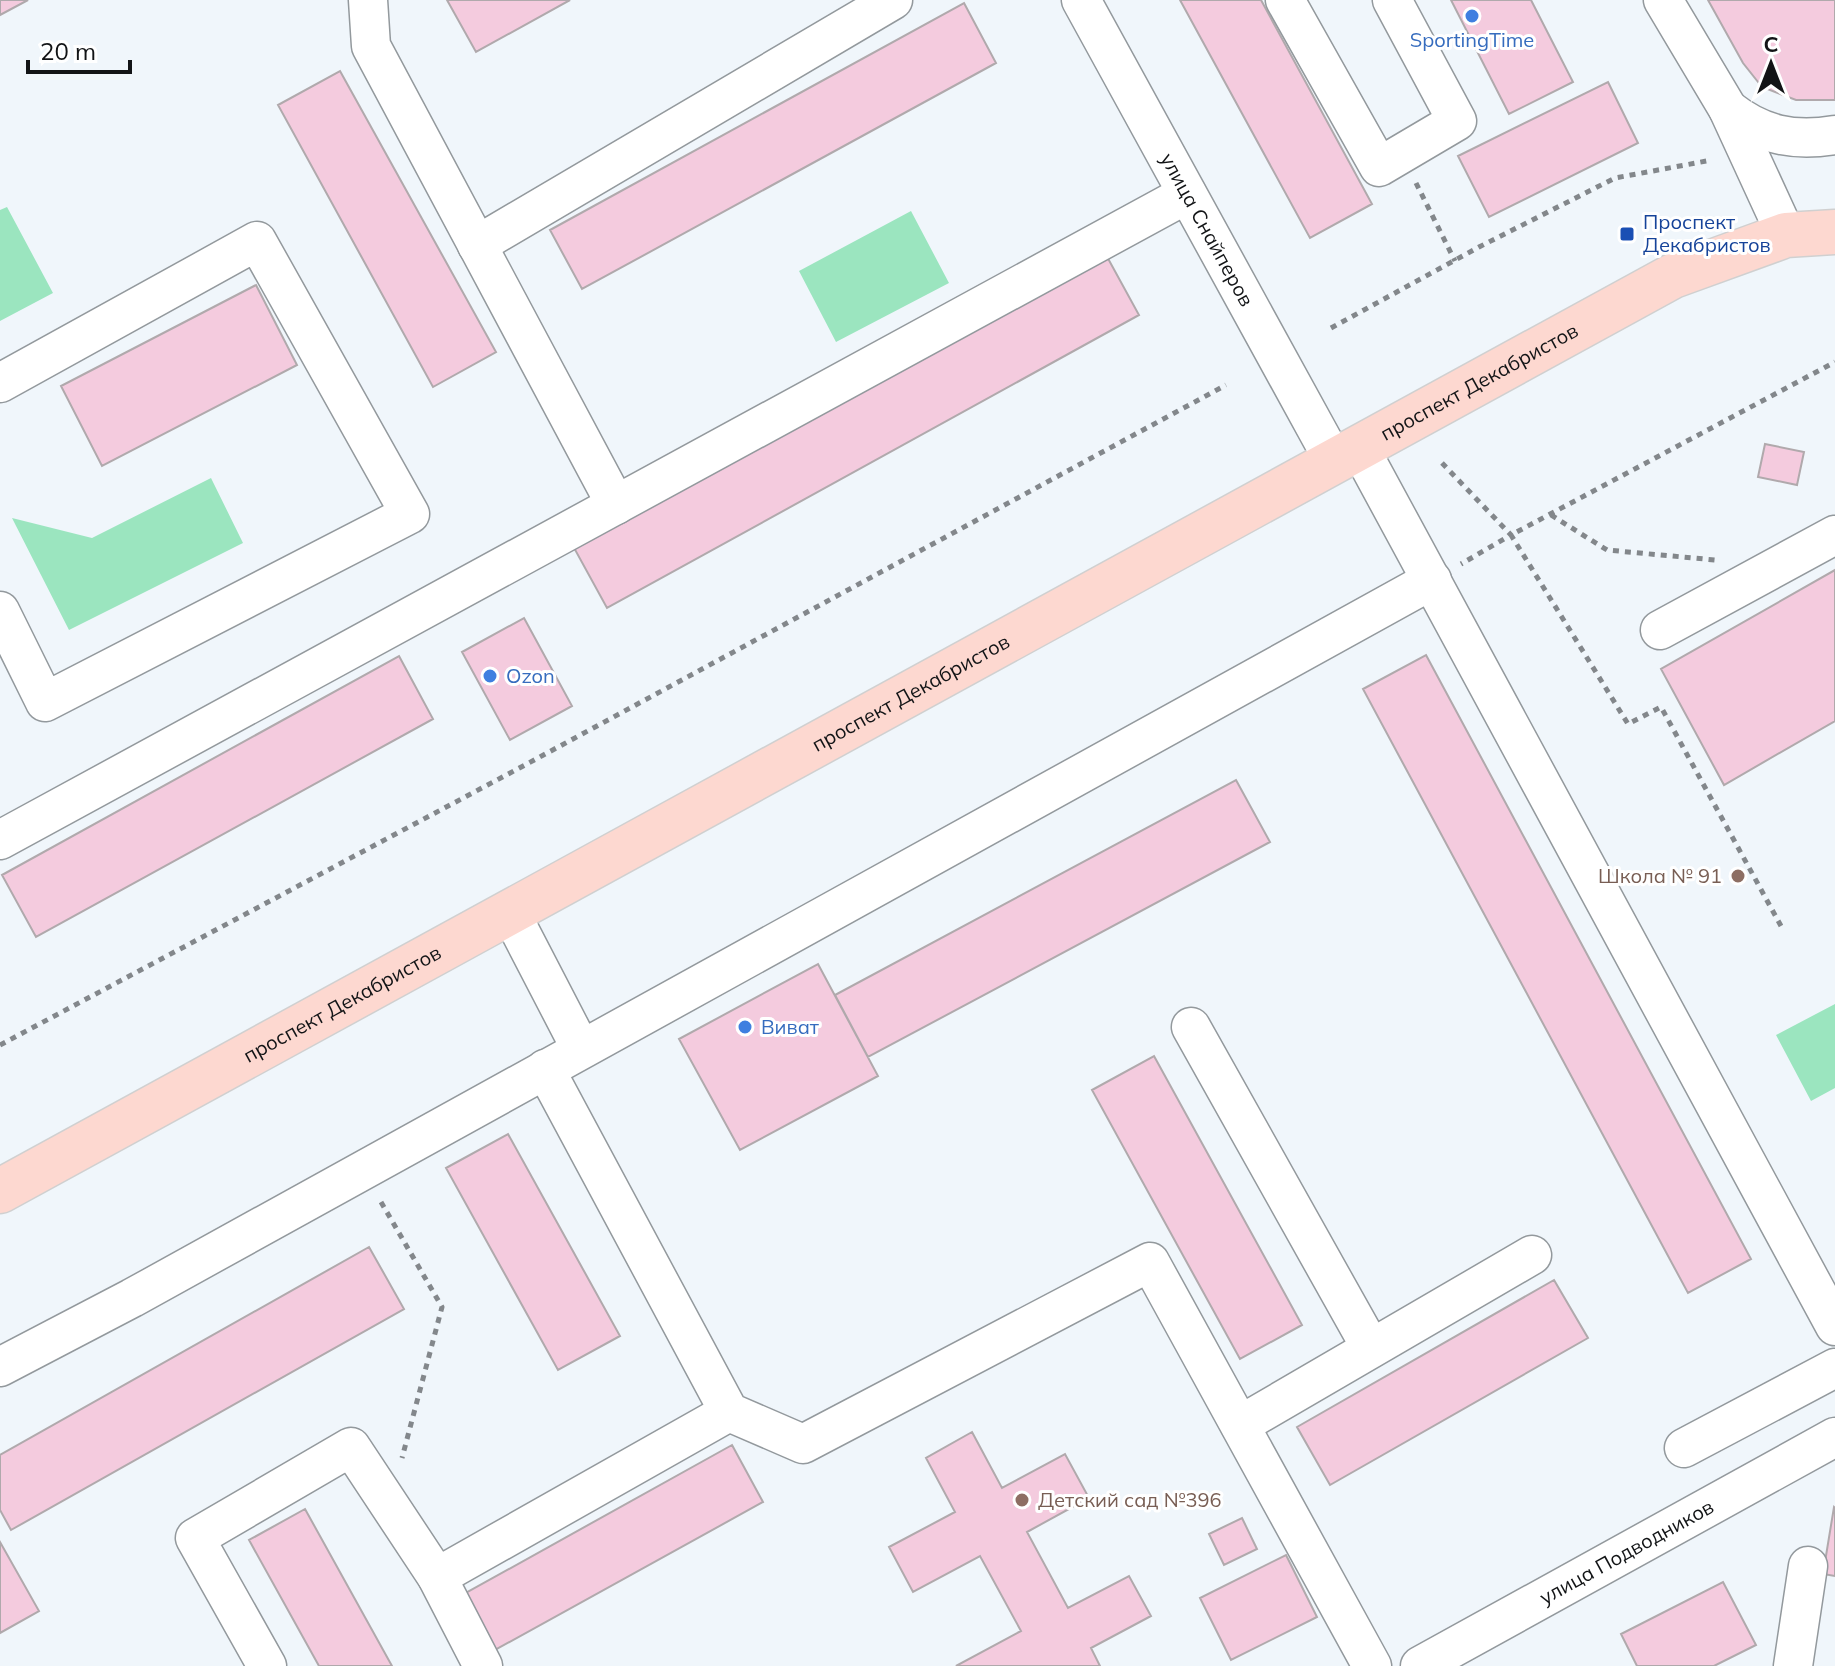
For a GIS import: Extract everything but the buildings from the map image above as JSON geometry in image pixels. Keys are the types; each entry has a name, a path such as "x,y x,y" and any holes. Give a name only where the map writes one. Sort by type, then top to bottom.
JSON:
{"main road":[{"name":"проспект Декабристов","path":"2,1186 1673,276 1786,235 1835,232"}],"street":[{"path":"368,0 371,46 616,505"},
{"path":"477,245 893,0"},
{"name":"улица Снайперов","path":"1081,0 1187,194 1347,454 1432,580 1835,1326"},
{"path":"1285,0 1379,167 1457,121 1392,0"},
{"path":"1663,0 1728,109 1786,235"},
{"path":"1728,109 1750,126 1775,135 1835,135"},
{"path":"0,840 1187,194"},
{"path":"0,383 257,241 410,514 45,702 0,611"},
{"path":"1660,630 1835,535"},
{"path":"0,1367 132,1298 1432,580"},
{"path":"510,912 581,1049"},
{"path":"1191,1027 1371,1348"},
{"path":"545,1069 729,1412 803,1444 1150,1262 1372,1666"},
{"path":"1240,1425 1532,1255"},
{"path":"1684,1448 1835,1368"},
{"path":"437,1577 729,1412"},
{"name":"улица Подводников","path":"1420,1666 1835,1437"},
{"path":"267,1666 195,1538 351,1447 437,1577 483,1666"},
{"path":"1793,1666 1808,1566"}],"path":[{"path":"1401,154 1455,261"},
{"path":"1331,328 1615,178 1749,154"},
{"path":"0,1045 539,758 1226,385"},
{"path":"1432,580 1511,535 1442,463"},
{"path":"1550,514 1607,550 1774,566"},
{"path":"363,1170 442,1307 390,1506"}],"green space":[{"path":"7,207 53,293 0,321 0,210"},
{"path":"911,211 949,283 836,342 799,271"},
{"path":"211,478 243,543 69,630 12,518 92,538"},
{"path":"1835,1004 1835,1088 1811,1101 1776,1035"}],"place":[{"name":"SportingTime","path":"1472,16"},
{"name":"Проспект Декабристов","path":"1627,234"},
{"name":"Ozon","path":"490,676"},
{"name":"Школа № 91","path":"1738,876"},
{"name":"Виват","path":"745,1027"},
{"name":"Детский сад №396","path":"1022,1500"}]}
